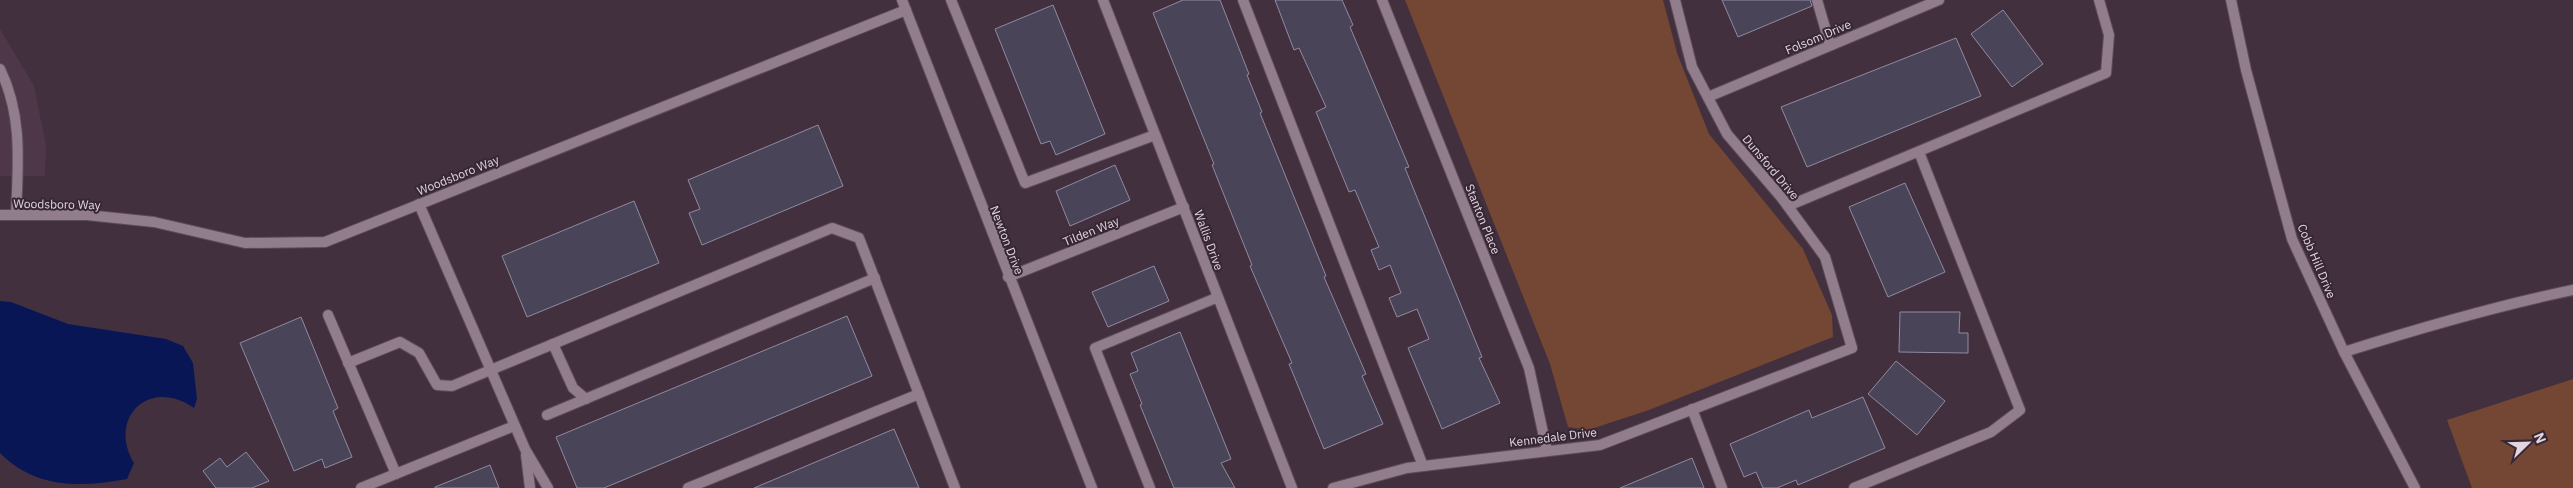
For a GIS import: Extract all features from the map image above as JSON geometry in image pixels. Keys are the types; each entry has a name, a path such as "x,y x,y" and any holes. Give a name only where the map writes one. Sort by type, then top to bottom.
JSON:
{"street":[{"name":"Newton Drive","path":"902,0 1008,277 1092,488"},
{"path":"951,0 1025,183 1156,135"},
{"name":"Wallis Drive","path":"1103,0 1184,207 1216,298 1292,488"},
{"path":"1243,0 1423,466"},
{"name":"Stanton Place","path":"1382,0 1529,368 1547,451"},
{"name":"Dunsford Drive","path":"1675,0 1692,68 1727,134 1788,206 1824,257 1852,348"},
{"path":"1817,0 1830,45"},
{"name":"Folsom Drive","path":"1708,97 1938,0"},
{"path":"1788,206 2106,73 2109,35 2099,0"},
{"name":"Cobb Hill Drive","path":"2231,0 2246,70 2292,238 2344,352 2415,488"},
{"name":"Woodsboro Way","path":"0,215 87,215 154,222 245,243 325,242 906,10"},
{"path":"0,69 10,94 19,132 16,215"},
{"path":"1854,488 1991,432 2020,410 1919,152"},
{"path":"419,204 514,426 548,488"},
{"name":"Tilden Way","path":"1008,277 1184,207"},
{"path":"348,362 400,342 419,353 437,385 452,386 832,228 859,238 955,488"},
{"path":"547,415 875,278"},
{"path":"2344,352 2440,322 2515,302 2573,290"},
{"path":"1150,488 1095,348 1216,298"},
{"path":"328,315 396,474"},
{"path":"553,344 573,388 586,399"},
{"name":"Kennedale Drive","path":"1333,488 1423,466 1600,445 1852,348"},
{"path":"688,488 919,394"},
{"path":"1692,409 1722,488"},
{"path":"361,488 514,426"},
{"path":"525,449 530,488"}],"shaded area":[{"path":"1405,0 1663,0 1677,53 1709,134 1803,249 1832,315 1833,337 1649,410 1588,430 1568,427 1550,364"},
{"path":"0,29 34,86 46,146 45,176 0,176"},
{"path":"0,301 11,302 68,324 166,339 183,346 193,363 197,399 194,408 178,400 163,397 149,399 138,406 130,417 126,430 127,446 134,463 127,479 91,484 58,482 43,479 13,465 0,453"},
{"path":"2573,379 2573,488 2472,488 2447,420"}],"building":[{"path":"1183,0 1220,0 1249,74 1247,75 1262,112 1260,113 1326,276 1324,277 1366,374 1362,376 1383,424 1324,449 1289,364 1292,363 1250,266 1252,265 1212,165 1214,164 1153,13"},
{"path":"1275,0 1342,0 1353,25 1350,27 1409,167 1405,168 1482,357 1479,358 1500,403 1442,429 1408,348 1429,339 1417,309 1397,317 1389,298 1401,293 1390,265 1379,270 1371,250 1379,247 1355,190 1349,192 1316,112 1326,107 1299,48 1294,50"},
{"path":"1722,0 1810,0 1812,6 1738,37"},
{"path":"1053,5 1105,134 1056,155 1050,141 1041,144 995,29"},
{"path":"2003,10 2043,64 2012,87 1971,34"},
{"path":"1956,38 1981,96 1807,167 1781,107"},
{"path":"818,125 843,186 702,245 689,213 700,209 688,180"},
{"path":"1115,165 1130,200 1070,226 1056,191"},
{"path":"1905,183 1945,272 1888,297 1849,207"},
{"path":"634,201 659,263 527,317 502,256"},
{"path":"1154,266 1169,301 1108,327 1092,292"},
{"path":"1900,312 1960,312 1959,333 1968,333 1968,353 1899,352"},
{"path":"847,316 872,376 604,488 577,488 556,437"},
{"path":"301,317 338,408 333,411 352,457 325,468 322,459 294,471 240,343"},
{"path":"1180,332 1231,459 1221,463 1235,488 1174,488 1140,405 1142,404 1130,374 1138,371 1131,353"},
{"path":"1896,361 1945,401 1917,435 1868,394"},
{"path":"1863,397 1885,448 1798,485 1796,480 1777,488 1763,488 1756,472 1744,477 1730,444 1809,410 1812,418"},
{"path":"894,429 919,488 754,488"},
{"path":"246,452 269,481 252,488 216,488 203,471 220,458 227,467"},
{"path":"1692,458 1704,488 1620,488"},
{"path":"490,465 499,488 435,488 435,487"}]}
